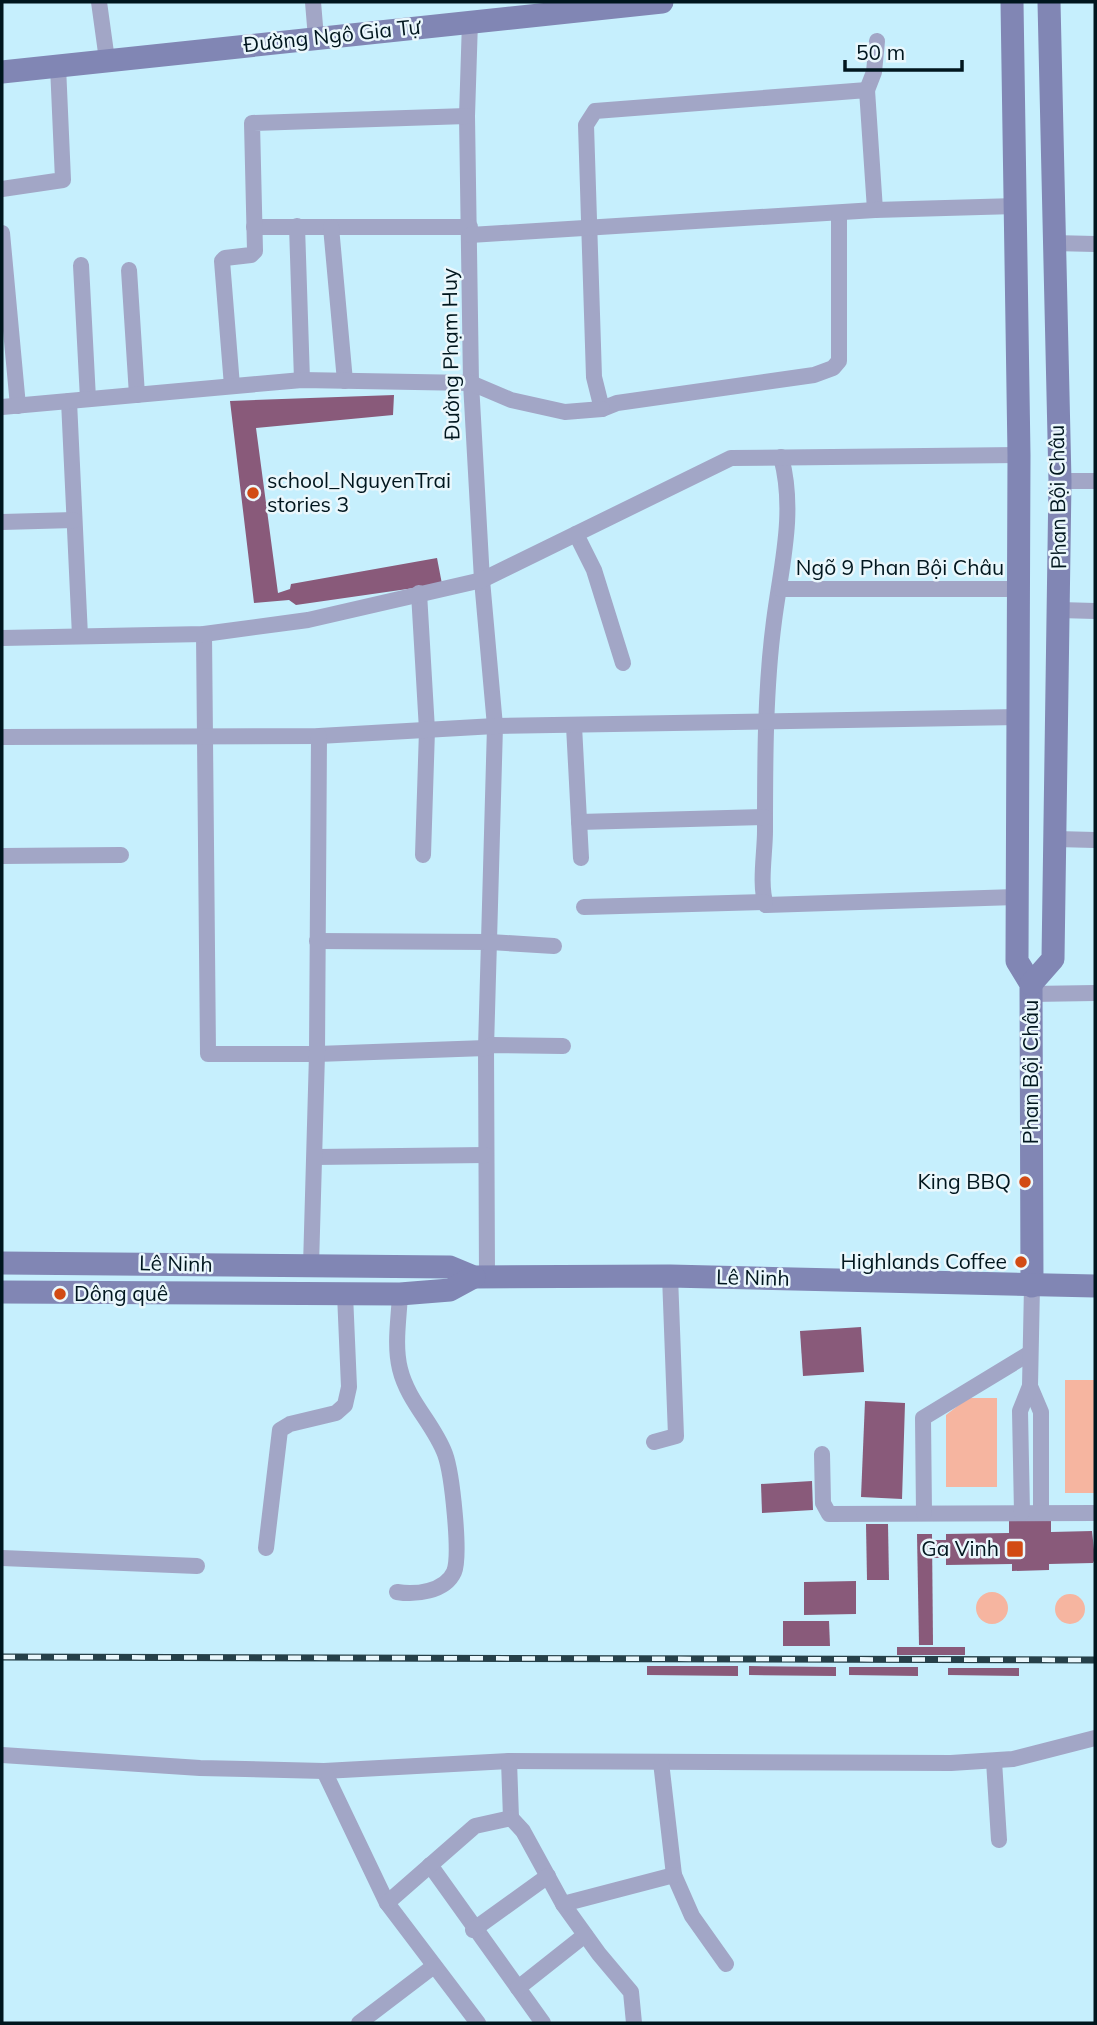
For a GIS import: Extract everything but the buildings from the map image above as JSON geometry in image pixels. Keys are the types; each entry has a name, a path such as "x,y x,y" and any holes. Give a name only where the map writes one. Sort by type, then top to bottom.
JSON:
{"main road":[{"name":"Đường Ngô Gia Tự","path":"2,72 662,2"},
{"name":"Phan Bội Châu","path":"1012,2 1019,359 1020,758 1016,897 1017,961 1031,989 1032,1286"},
{"name":"Phan Bội Châu","path":"1031,989 1053,959 1058,759 1060,481 1055,359 1049,2"},
{"path":"1019,359 1055,359"},
{"path":"1020,758 1058,759"},
{"name":"Lê Ninh","path":"2,1263 450,1267 481,1277 670,1276 1095,1286"},
{"path":"127,1293 128,1263"},
{"name":"Lê Ninh","path":"2,1292 400,1294 450,1290 481,1277"}],"street":[{"path":"99,2 107,60"},
{"path":"313,2 316,38"},
{"name":"Đường Phạm Huy","path":"470,21 467,116 471,383 482,580 495,726 481,1277"},
{"path":"875,211 867,90 874,72 877,41"},
{"path":"2,188 64,180 58,65"},
{"path":"602,409 594,377 587,228 586,125 596,111 867,90"},
{"path":"232,386 222,261 225,258 253,255 251,126 255,122 467,116"},
{"path":"254,227 470,231 587,228 875,211 1016,206"},
{"path":"2,233 10,407 302,380 471,383 511,400 565,412 602,409 617,403 814,375 833,368 839,360 839,213"},
{"path":"297,226 302,380"},
{"path":"331,227 345,381"},
{"path":"1053,243 1095,244"},
{"path":"81,265 88,399"},
{"path":"129,270 137,395"},
{"path":"69,401 80,636"},
{"path":"2,638 204,634 308,620 482,580 731,458 1019,455"},
{"path":"781,457 787,479 788,507 774,622 768,722 765,902 770,907 1016,897"},
{"path":"1060,481 1095,481"},
{"path":"2,522 74,520"},
{"path":"576,534 594,570 622,663"},
{"name":"Ngõ 9 Phan Bội Châu","path":"780,589 1019,589"},
{"path":"419,593 427,730 423,855"},
{"path":"1059,610 1095,611"},
{"path":"204,634 208,1054 317,1054 486,1048 492,1045 563,1046"},
{"path":"2,737 319,736 495,726 1020,717"},
{"path":"574,726 581,858"},
{"path":"311,1266 317,1054 319,736"},
{"path":"579,822 765,817"},
{"path":"1056,839 1095,839"},
{"path":"2,856 121,855"},
{"path":"584,907 765,902"},
{"path":"317,941 491,942 554,946"},
{"path":"1031,989 1095,992"},
{"path":"315,1157 486,1155"},
{"path":"654,1442 676,1436 670,1276"},
{"path":"1022,1513 1020,1411 1030,1386 1032,1286"},
{"path":"266,1548 280,1430 290,1424 336,1413 347,1398 345,1294"},
{"path":"397,1592 411,1593 438,1587 454,1573 456,1563 454,1513 447,1458 406,1388 400,1370 400,1294"},
{"path":"924,1513 923,1418 1030,1353"},
{"path":"1030,1386 1041,1412 1041,1513"},
{"path":"822,1454 822,1503 829,1514 1095,1513"},
{"path":"2,1558 197,1566"},
{"path":"2,1755 200,1768 324,1771 509,1761 995,1761 1095,1738"},
{"path":"509,1761 511,1818 523,1831 563,1904 631,1992 634,2023"},
{"path":"995,1761 999,1840"},
{"path":"661,1762 674,1875 692,1916 726,1964"},
{"path":"324,1771 387,1903 478,2023"},
{"path":"387,1903 475,1826 511,1818"},
{"path":"430,1865 473,1930 543,2023"},
{"path":"563,1904 674,1875"},
{"path":"473,1930 548,1876"},
{"path":"518,1988 585,1935"},
{"path":"359,2023 434,1966"}],"shaded area":[{"path":"1065,1380 1095,1380 1095,1493 1065,1493"},
{"path":"968,1398 997,1398 997,1487 946,1487 946,1415"},
{"path":"992,1592 1003,1597 1008,1608 1003,1619 992,1624 981,1619 976,1608 981,1597"},
{"path":"1070,1594 1081,1598 1085,1609 1081,1620 1070,1624 1059,1620 1055,1609 1059,1598"}],"railway":[{"path":"2,1657 1095,1660"}],"place":[{"name":"school_NguyenTrai stories 3","path":"253,493"},
{"name":"King BBQ","path":"1025,1182"},
{"name":"Highlands Coffee","path":"1021,1262"},
{"name":"Dông quê","path":"60,1294"},
{"name":"Ga Vinh","path":"1015,1549"}]}
